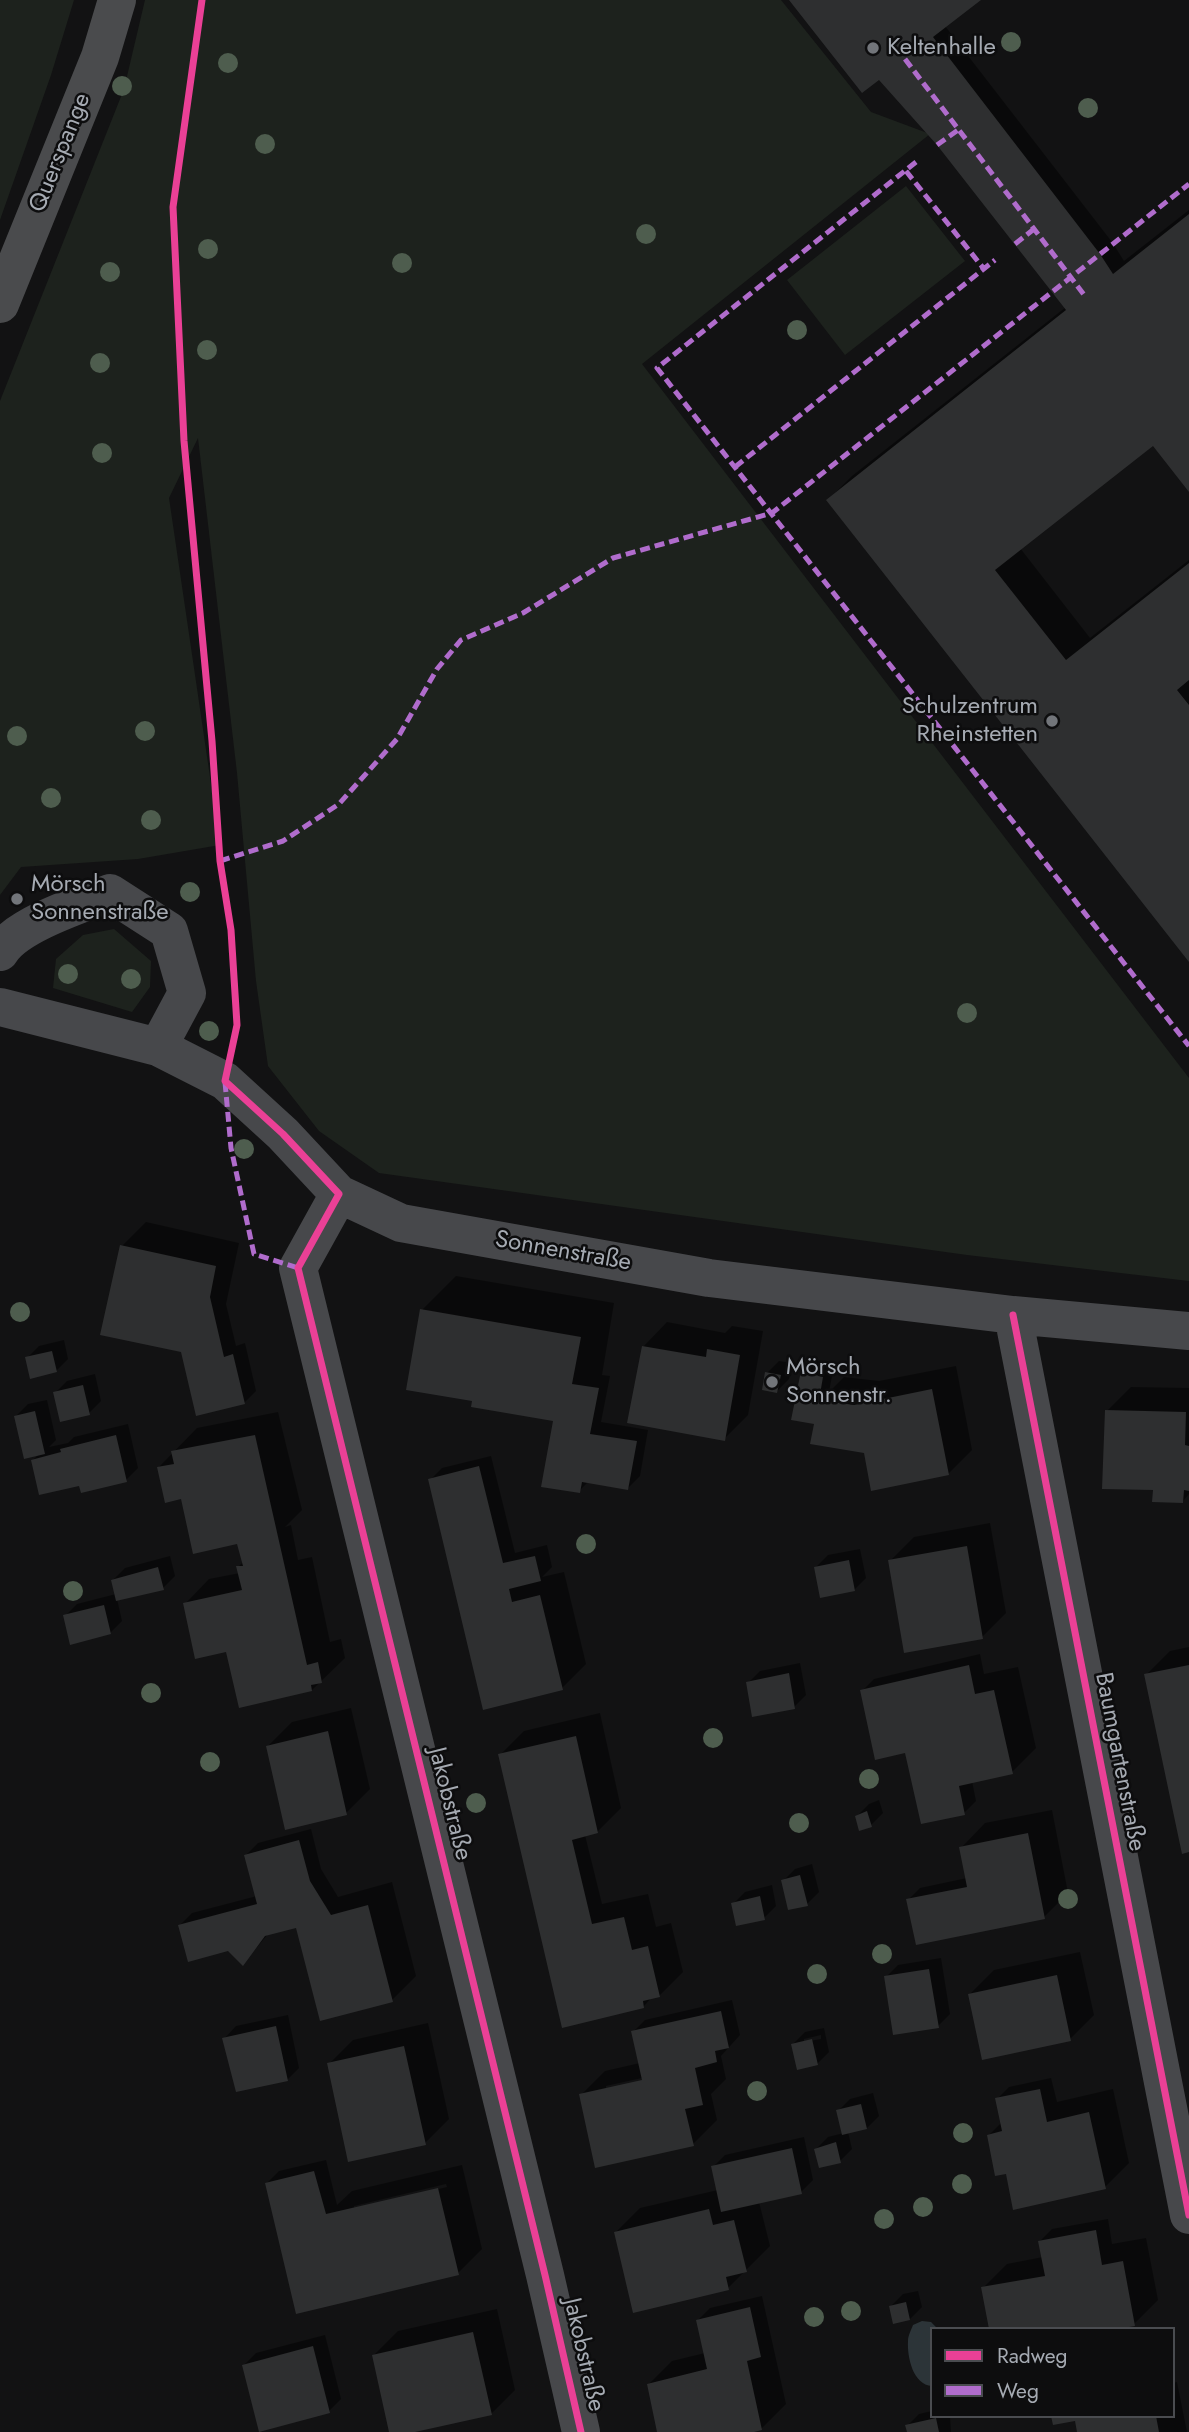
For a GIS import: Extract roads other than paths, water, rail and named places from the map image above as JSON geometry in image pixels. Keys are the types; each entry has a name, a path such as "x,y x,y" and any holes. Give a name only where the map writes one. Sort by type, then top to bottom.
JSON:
{"main road":[{"name":"Querspange","path":"0,304 100,57 117,0"}],"street":[{"path":"0,952 5,944 54,913 110,893 169,931 187,993 158,1047"},
{"name":"Sonnenstraße","path":"0,1007 158,1047 225,1082 283,1134 338,1194 401,1223 709,1279 1013,1315 1189,1331"},
{"name":"Jakobstraße","path":"338,1194 298,1268 581,2432"},
{"name":"Baumgartenstraße","path":"1013,1315 1180,2128 1189,2215"}],"place":[{"name":"Keltenhalle","path":"873,48"},
{"name":"Schulzentrum Rheinstetten","path":"1052,721"},
{"name":"Mörsch Sonnenstraße","path":"17,899"},
{"name":"Mörsch Sonnenstr.","path":"772,1382"}]}
